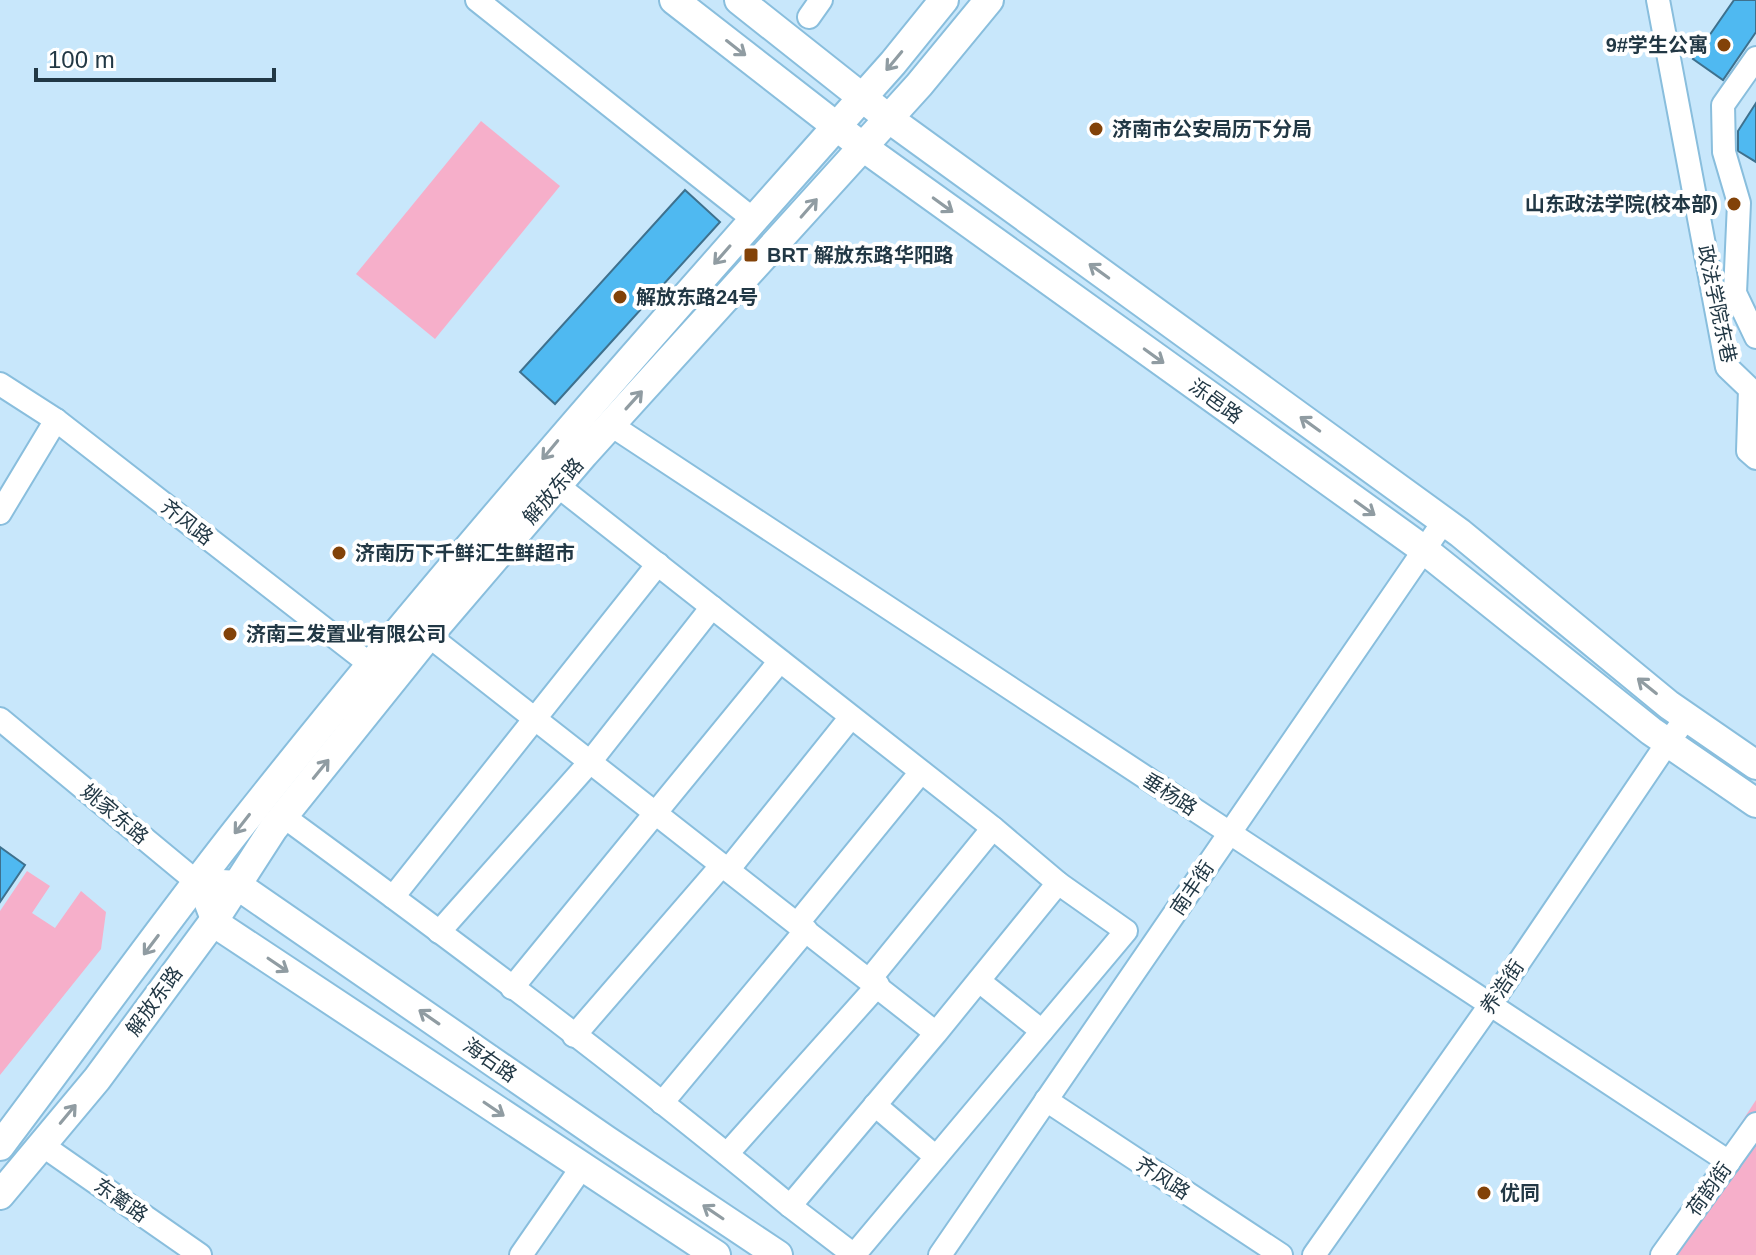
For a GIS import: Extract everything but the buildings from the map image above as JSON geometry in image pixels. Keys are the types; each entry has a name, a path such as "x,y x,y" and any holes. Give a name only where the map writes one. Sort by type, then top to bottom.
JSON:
{"main road":[{"name":"泺邑路","path":"674,0 863,147 1423,549 1668,742 1756,803"},
{"name":"泺邑路","path":"739,0 888,118 1444,521 1687,717 1756,765"},
{"name":"解放东路","path":"0,1146 240,826 371,665 557,442 944,0"},
{"name":"解放东路","path":"0,1195 97,1079 213,922 283,816 428,635 611,425 863,147 989,0"},
{"path":"198,883 237,885"},
{"name":"海右路","path":"237,885 778,1255"},
{"name":"海右路","path":"213,922 716,1255"}],"street":[{"path":"477,0 753,219"},
{"name":"政法学院东巷","path":"1658,0 1727,367 1753,385 1748,451 1756,458"},
{"path":"1756,58 1723,105 1724,152 1739,203 1735,293 1756,337"},
{"name":"齐风路","path":"0,384 56,420 371,665"},
{"path":"0,513 56,420"},
{"name":"垂杨路","path":"611,425 1729,1162"},
{"path":"283,816 662,1103 854,1255 1126,931 1058,883 993,828 558,486"},
{"name":"南丰街","path":"940,1255 1444,521"},
{"path":"393,897 658,564"},
{"path":"439,932 590,762 712,607"},
{"path":"428,635 936,1033"},
{"path":"512,988 780,661"},
{"path":"574,1036 725,867 851,717"},
{"name":"养浩街","path":"1314,1255 1687,717"},
{"name":"姚家东路","path":"0,719 198,883 213,922"},
{"path":"662,1103 921,772"},
{"path":"727,1154 874,982 993,828"},
{"path":"790,1206 1058,883"},
{"path":"979,981 1042,1031"},
{"name":"齐风路","path":"1046,1100 1281,1255"},
{"path":"875,1105 936,1157"},
{"name":"荷韵街","path":"1662,1255 1756,1124"},
{"name":"东篱路","path":"42,1145 200,1255"},
{"path":"521,1255 582,1167"}],"shaded area":[{"path":"481,121 560,186 435,339 356,274"},
{"path":"27,871 50,886 32,913 55,928 81,891 106,912 101,949 0,1075 0,911"},
{"path":"1756,1100 1756,1255 1655,1255"}],"place":[{"name":"9#学生公寓","path":"1724,45"},
{"name":"济南市公安局历下分局","path":"1096,129"},
{"name":"山东政法学院(校本部)","path":"1734,204"},
{"name":"BRT 解放东路华阳路","path":"751,255"},
{"name":"解放东路24号","path":"620,297"},
{"name":"济南历下千鲜汇生鲜超市","path":"339,553"},
{"name":"济南三发置业有限公司","path":"230,634"},
{"name":"优同","path":"1484,1193"}]}
